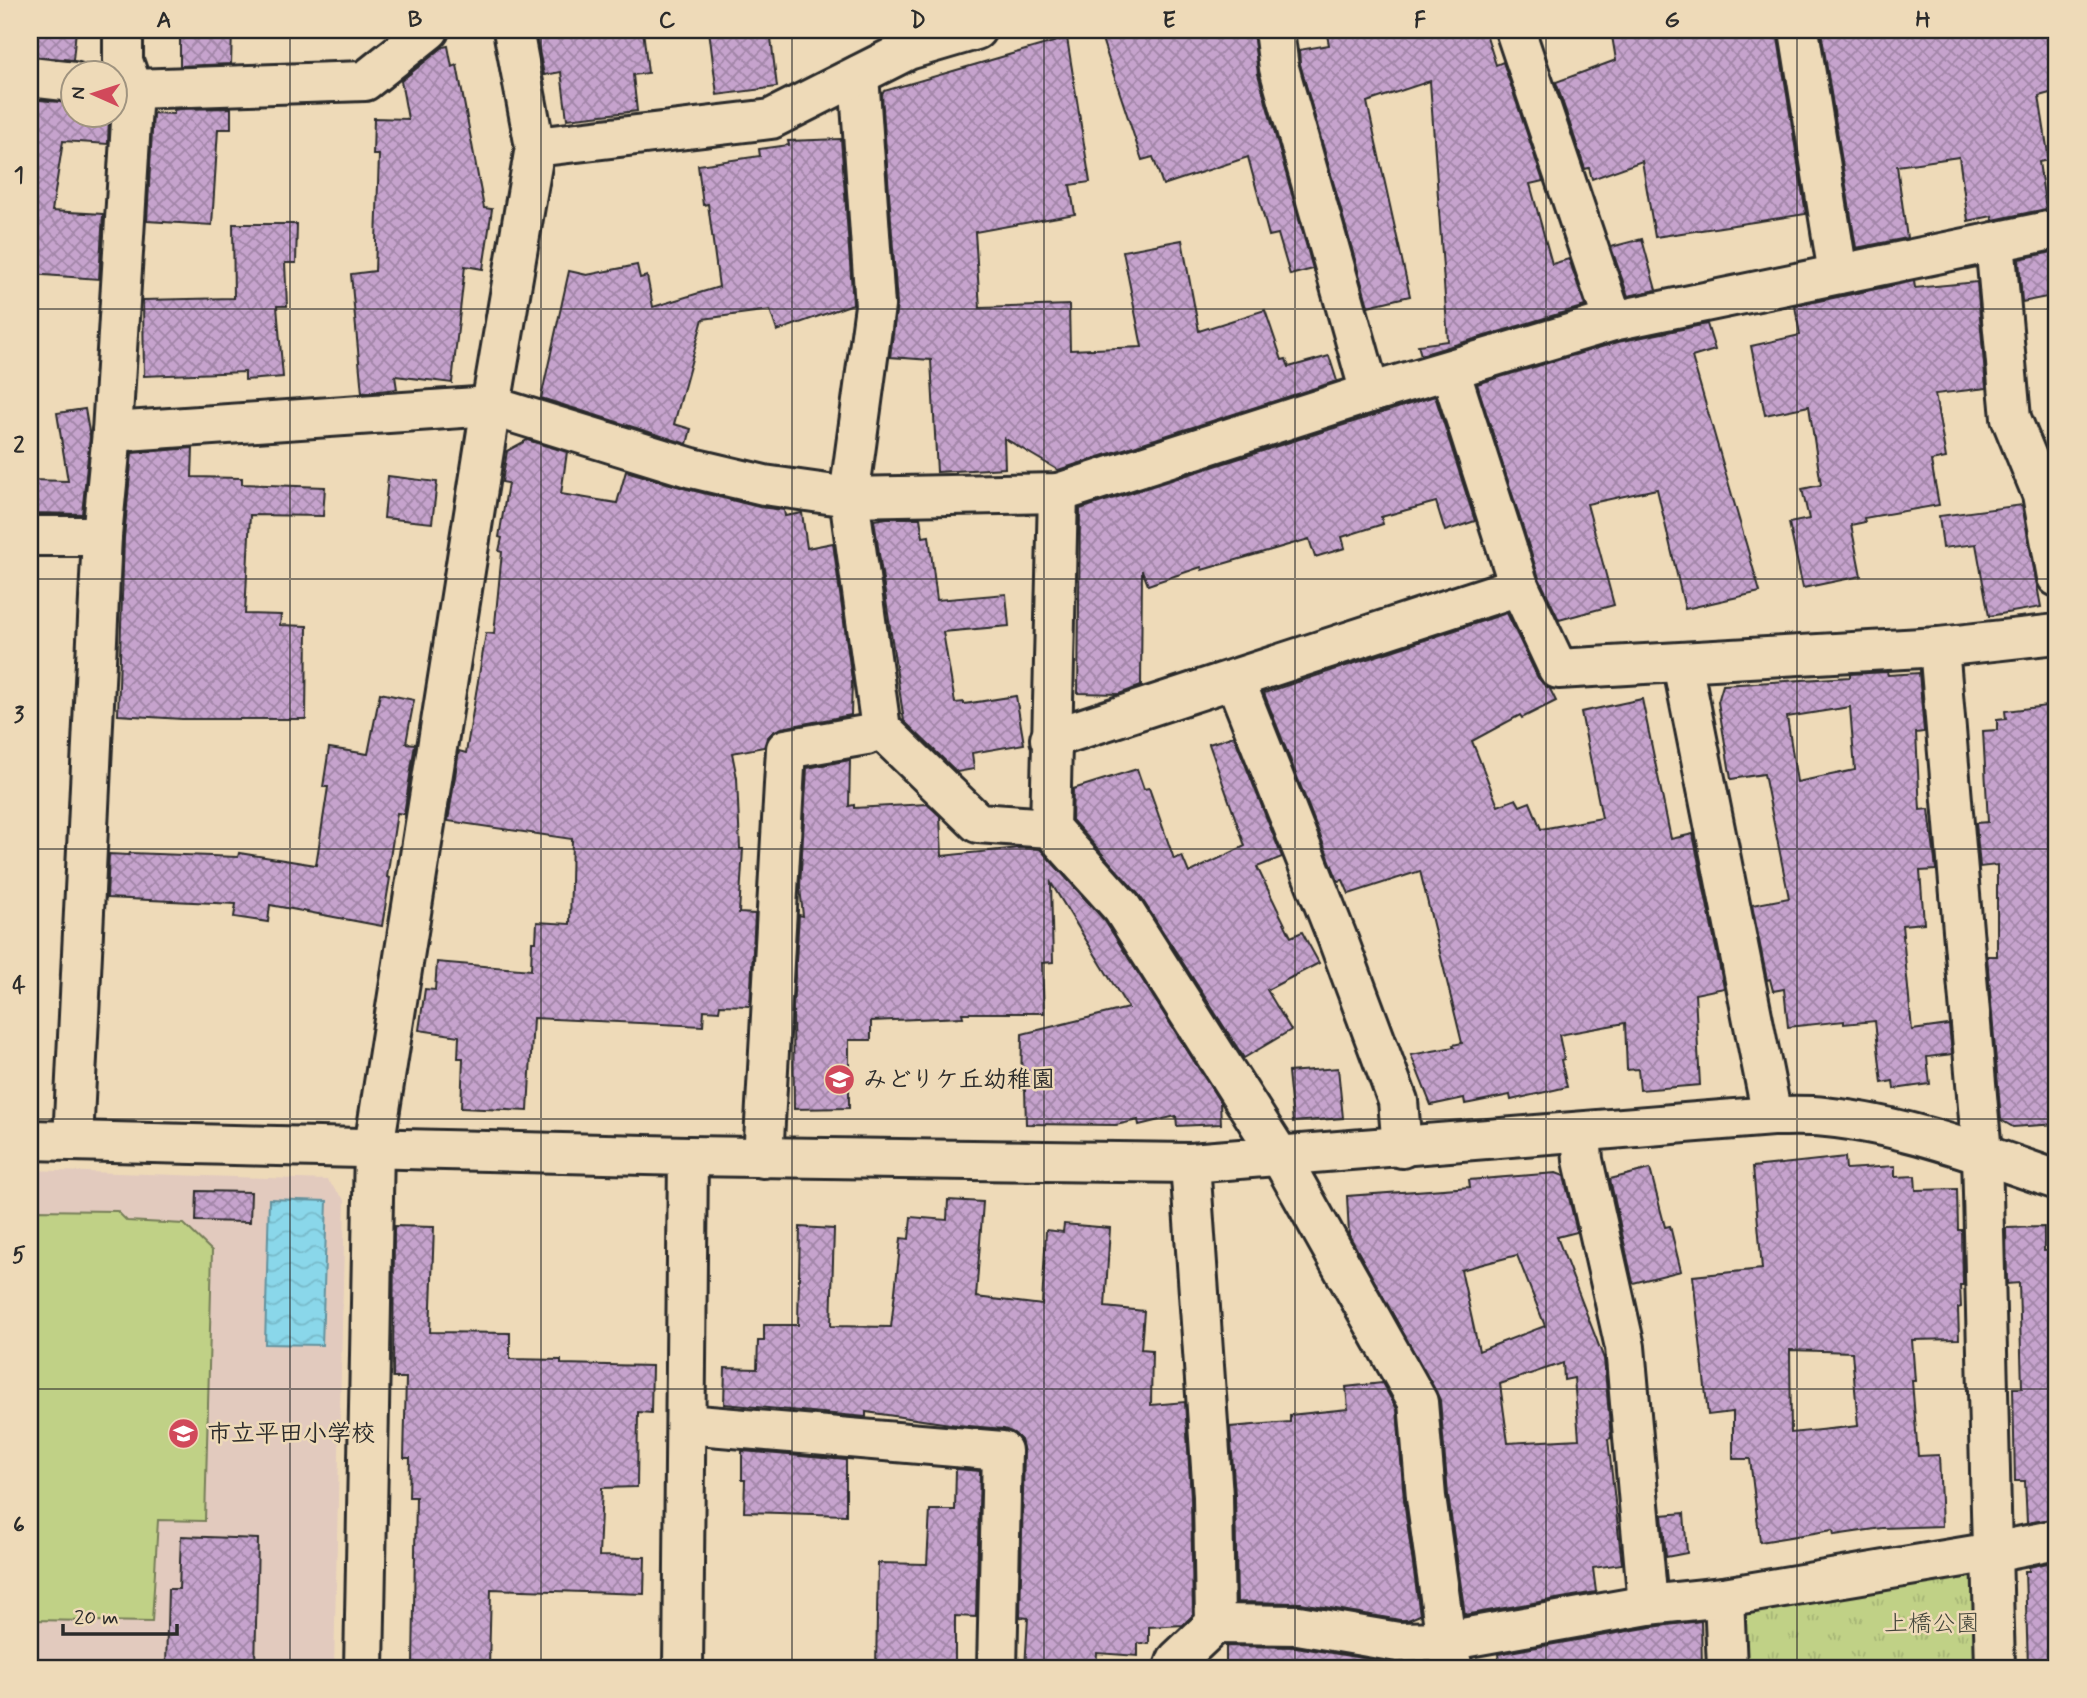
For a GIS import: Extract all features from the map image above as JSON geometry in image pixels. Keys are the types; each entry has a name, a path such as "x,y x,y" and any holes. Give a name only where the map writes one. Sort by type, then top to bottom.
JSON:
{"street":[{"path":"123,60 124,30"},
{"path":"130,88 365,81 429,30"},
{"path":"364,1668 374,1147 491,406 535,147 513,30"},
{"path":"535,147 771,119 859,75 906,40 976,30"},
{"path":"1274,30 1279,68 1370,393"},
{"path":"1515,30 1613,321"},
{"path":"1799,30 1838,274"},
{"path":"859,75 875,306 849,498 881,729 978,823 1049,828"},
{"path":"30,77 60,80"},
{"path":"73,1141 102,536 112,432 123,130"},
{"path":"112,432 491,406 692,468 764,485 849,498 1058,493 1370,393 1613,321 2057,229"},
{"path":"1995,242 2011,418 2042,494 2057,577"},
{"path":"1450,370 1519,586 1558,669 1939,647 2057,634"},
{"path":"1058,493 1049,828 1122,908 1281,1158 1418,1402 1426,1497 1450,1655"},
{"path":"30,536 102,536"},
{"path":"1050,739 1519,586"},
{"path":"1939,647 1982,1154 1996,1668"},
{"path":"1682,663 1772,1116"},
{"path":"1235,680 1337,937 1398,1101 1402,1148"},
{"path":"763,1158 786,749 866,735 881,729"},
{"path":"30,1140 763,1158 1190,1163 1281,1158 1772,1116 1825,1117 1902,1131 1982,1154 2057,1180"},
{"path":"1581,1133 1583,1160 1625,1347 1648,1605"},
{"path":"683,1668 688,1156"},
{"path":"1190,1163 1213,1496 1215,1624"},
{"path":"686,1424 1002,1451 997,1668"},
{"path":"1174,1668 1177,1660 1215,1624 1298,1625 1398,1642 1450,1655 1648,1605 1724,1597 2057,1539"},
{"path":"1724,1597 1727,1668"}],"shaded area":[{"name":"市立平田小学校","path":"30,1170 327,1180 345,1200 334,1668 30,1668"}],"green space":[{"path":"30,1210 117,1211 127,1221 184,1224 212,1251 205,1521 158,1520 152,1622 30,1620"},
{"name":"上橋公園","path":"1976,1574 1979,1668 1735,1668 1732,1605"}],"water":[{"path":"269,1199 327,1201 322,1345 265,1344"}],"building":[{"path":"30,30 76,30 73,60 30,56"},
{"path":"180,30 232,30 231,64 180,66"},
{"path":"535,30 643,30 648,73 633,75 637,111 567,119 561,72 544,75"},
{"path":"709,30 770,30 777,87 717,95"},
{"path":"1099,30 1253,30 1258,74 1313,269 1290,275 1278,234 1269,236 1248,157 1163,185 1153,157 1142,160"},
{"path":"1326,30 1485,30 1496,65 1503,62 1543,181 1530,184 1552,264 1569,259 1585,306 1421,355 1418,345 1448,341 1430,81 1367,102 1410,296 1368,306 1300,64 1299,50 1329,45"},
{"path":"1611,30 1769,30 1770,39 1778,38 1806,214 1655,237 1642,161 1592,179 1589,168 1585,169 1556,82 1616,60"},
{"path":"2051,30 2057,62 2051,63 2057,91 2039,96 2049,160 2039,162 2046,209 1993,220 1992,216 1968,221 1959,157 1897,166 1907,238 1856,248 1821,31"},
{"path":"1067,38 1090,182 1070,185 1075,214 975,232 980,308 1069,305 1070,350 1142,347 1123,251 1182,240 1199,331 1265,310 1282,360 1286,359 1289,367 1329,356 1337,381 1058,470 1004,438 1005,468 937,472 931,360 890,357 897,304 882,95 884,91"},
{"path":"448,46 452,67 457,65 484,208 492,209 483,269 465,266 452,383 395,376 397,389 362,393 351,274 375,271 379,155 373,155 374,118 408,119 401,81 443,47"},
{"path":"30,99 60,102 60,130 108,130 108,144 63,141 52,211 103,214 99,279 30,274"},
{"path":"231,108 231,129 218,129 212,225 147,221 153,113 174,114 174,110 180,109"},
{"path":"841,139 853,304 777,331 770,310 703,319 674,424 691,429 687,444 541,398 569,271 587,275 637,265 640,278 647,276 653,307 719,287 708,204 703,205 698,165 760,156 759,149 789,145 788,141"},
{"path":"233,224 297,224 296,263 285,263 287,306 277,306 283,377 245,380 245,372 144,376 143,300 234,298"},
{"path":"1642,239 1656,290 1628,296 1611,247"},
{"path":"2057,251 2057,295 2022,302 2019,259"},
{"path":"1914,281 1915,288 1977,282 1986,388 1935,394 1946,458 1931,461 1939,505 1864,518 1865,522 1851,525 1861,576 1803,588 1789,523 1809,519 1802,489 1821,485 1809,406 1765,415 1751,346 1800,335 1795,306"},
{"path":"1707,324 1715,350 1692,357 1760,592 1685,609 1657,489 1587,504 1614,605 1559,620 1539,578 1477,384 1618,342"},
{"path":"1435,396 1475,521 1445,531 1436,502 1381,517 1383,524 1342,537 1345,548 1315,557 1309,539 1202,570 1201,567 1148,585 1142,570 1141,686 1119,694 1078,693 1080,509"},
{"path":"85,409 90,437 82,514 30,513 30,480 68,481 57,413"},
{"path":"527,440 567,452 561,494 617,503 626,471 759,507 784,510 785,516 802,513 807,548 833,543 852,680 851,715 782,728 767,738 764,747 732,753 737,778 740,849 743,849 739,913 755,914 750,1006 720,1005 719,1011 704,1010 703,1026 533,1018 528,1111 461,1108 463,1058 458,1058 459,1036 419,1030 425,989 435,990 437,962 531,970 532,942 536,942 537,922 570,924 572,839 448,821 459,751 466,753 486,633 494,634 502,552 499,551 502,538 499,537 508,483 502,482 507,451"},
{"path":"193,448 192,477 242,478 242,484 325,487 323,516 250,515 245,614 281,615 280,625 307,626 306,719 182,719 118,715 124,538 132,453"},
{"path":"388,476 437,482 432,523 384,518"},
{"path":"2022,505 2041,607 1989,616 1976,544 1943,548 1939,516"},
{"path":"920,518 923,537 929,536 937,600 1006,594 1009,626 943,632 955,703 1016,696 1024,744 972,753 974,769 957,772 904,721 874,520"},
{"path":"1507,613 1538,678 1550,689 1556,701 1522,718 1520,715 1472,741 1498,806 1516,799 1520,806 1530,802 1541,829 1602,818 1581,712 1642,699 1671,839 1693,834 1724,988 1695,994 1700,1085 1640,1090 1638,1069 1627,1070 1625,1023 1559,1035 1567,1087 1511,1100 1510,1095 1465,1104 1464,1098 1431,1105 1411,1055 1462,1043 1420,871 1349,894 1343,880 1338,881 1264,693"},
{"path":"1919,673 1924,732 1916,733 1920,810 1929,809 1936,870 1920,871 1924,923 1902,925 1912,1030 1949,1025 1952,1054 1927,1057 1930,1084 1894,1089 1893,1081 1882,1083 1875,1021 1844,1024 1844,1021 1788,1027 1784,989 1773,991 1770,979 1767,980 1752,905 1789,898 1764,774 1731,779 1718,702 1723,685 1850,677 1850,674","holes":["1850,707 1855,770 1797,782 1787,717"]},
{"path":"380,693 414,700 406,743 415,744 404,814 397,813 382,926 270,905 268,922 234,917 236,904 107,898 109,854 238,857 239,853 316,865 328,787 323,787 329,748 368,754"},
{"path":"2046,706 2057,790 2057,1019 2050,1019 2054,1088 2057,1088 2057,1124 2013,1127 2001,1120 1987,956 1997,956 1997,865 1980,867 1976,823 1988,822 1983,731 1997,730 1997,720 2006,719 2005,711"},
{"path":"1234,736 1282,857 1257,867 1291,937 1302,932 1319,963 1267,990 1291,1030 1244,1058 1140,896 1072,820 1073,789 1137,769 1144,789 1149,788 1174,859 1182,856 1189,873 1245,846 1209,744"},
{"path":"850,760 849,806 854,805 854,808 927,804 940,816 942,856 1019,848 1040,849 1105,921 1220,1102 1221,1124 1177,1126 1176,1116 1139,1125 1138,1120 1116,1125 1026,1124 1025,1089 1021,1089 1022,1034 1128,1008 1051,883 1053,962 1042,963 1044,1013 962,1013 963,1017 871,1021 871,1040 849,1040 849,1108 794,1109 793,1008 799,915 803,916 800,887 807,768"},
{"path":"1338,1068 1343,1118 1293,1122 1288,1072"},
{"path":"1845,1157 1846,1169 1895,1166 1895,1177 1915,1176 1916,1190 1957,1189 1958,1230 1962,1230 1963,1285 1960,1285 1961,1307 1958,1308 1959,1339 1912,1340 1915,1381 1912,1381 1918,1456 1939,1455 1942,1526 1882,1528 1834,1535 1833,1530 1760,1542 1750,1459 1733,1459 1733,1412 1708,1415 1693,1276 1762,1269 1753,1167","holes":["1790,1350 1852,1352 1858,1426 1791,1433"]},
{"path":"1650,1169 1665,1227 1670,1226 1681,1271 1633,1283 1610,1179"},
{"path":"1556,1173 1564,1176 1577,1232 1557,1237 1604,1359 1611,1438 1608,1439 1622,1564 1593,1568 1596,1592 1465,1615 1448,1495 1440,1400 1349,1235 1347,1196 1470,1187 1469,1180","holes":["1517,1255 1545,1326 1479,1351 1461,1270","1563,1363 1564,1380 1574,1378 1579,1439 1508,1443 1500,1384"]},
{"path":"197,1191 251,1192 250,1222 196,1221"},
{"path":"948,1200 983,1202 976,1297 1042,1305 1046,1230 1063,1232 1064,1224 1110,1228 1105,1307 1144,1311 1141,1349 1152,1350 1151,1405 1185,1402 1191,1497 1193,1615 1183,1625 1149,1627 1149,1644 1138,1643 1138,1656 1097,1653 1096,1668 1025,1668 1028,1618 1020,1617 1024,1452 1021,1440 1014,1433 1004,1429 866,1412 866,1417 724,1404 725,1368 757,1369 758,1341 764,1341 764,1325 798,1325 800,1227 834,1229 831,1326 891,1327 901,1238 909,1239 911,1217 947,1220"},
{"path":"394,1226 434,1227 430,1332 510,1333 510,1359 561,1360 561,1364 652,1366 651,1413 638,1412 637,1487 602,1488 599,1556 645,1557 644,1594 491,1589 489,1667 413,1664 416,1497 409,1497 410,1458 404,1458 406,1378 393,1378"},
{"path":"2044,1227 2044,1251 2057,1250 2057,1518 2027,1523 2025,1481 2015,1481 2013,1388 2022,1388 2019,1283 2007,1284 2006,1228"},
{"path":"1382,1383 1397,1409 1404,1500 1420,1615 1400,1620 1301,1603 1237,1602 1235,1495 1230,1427 1290,1422 1290,1415 1348,1409 1346,1387"},
{"path":"742,1451 846,1460 846,1515 744,1512"},
{"path":"956,1469 980,1471 976,1617 955,1616 955,1668 876,1668 878,1563 927,1564 930,1510 955,1510"},
{"path":"1684,1513 1687,1553 1666,1557 1662,1515"},
{"path":"181,1536 258,1539 255,1668 166,1668 168,1589 179,1589"},
{"path":"2057,1561 2057,1667 2028,1667 2025,1571 2029,1571 2029,1567"},
{"path":"1701,1621 1702,1668 1500,1668 1498,1654 1651,1627"},
{"path":"1226,1646 1296,1647 1398,1664 1397,1668 1226,1668"}],"place":[{"name":"みどりケ丘幼稚園","path":"840,1080"},
{"name":"市立平田小学校","path":"184,1434"}]}
